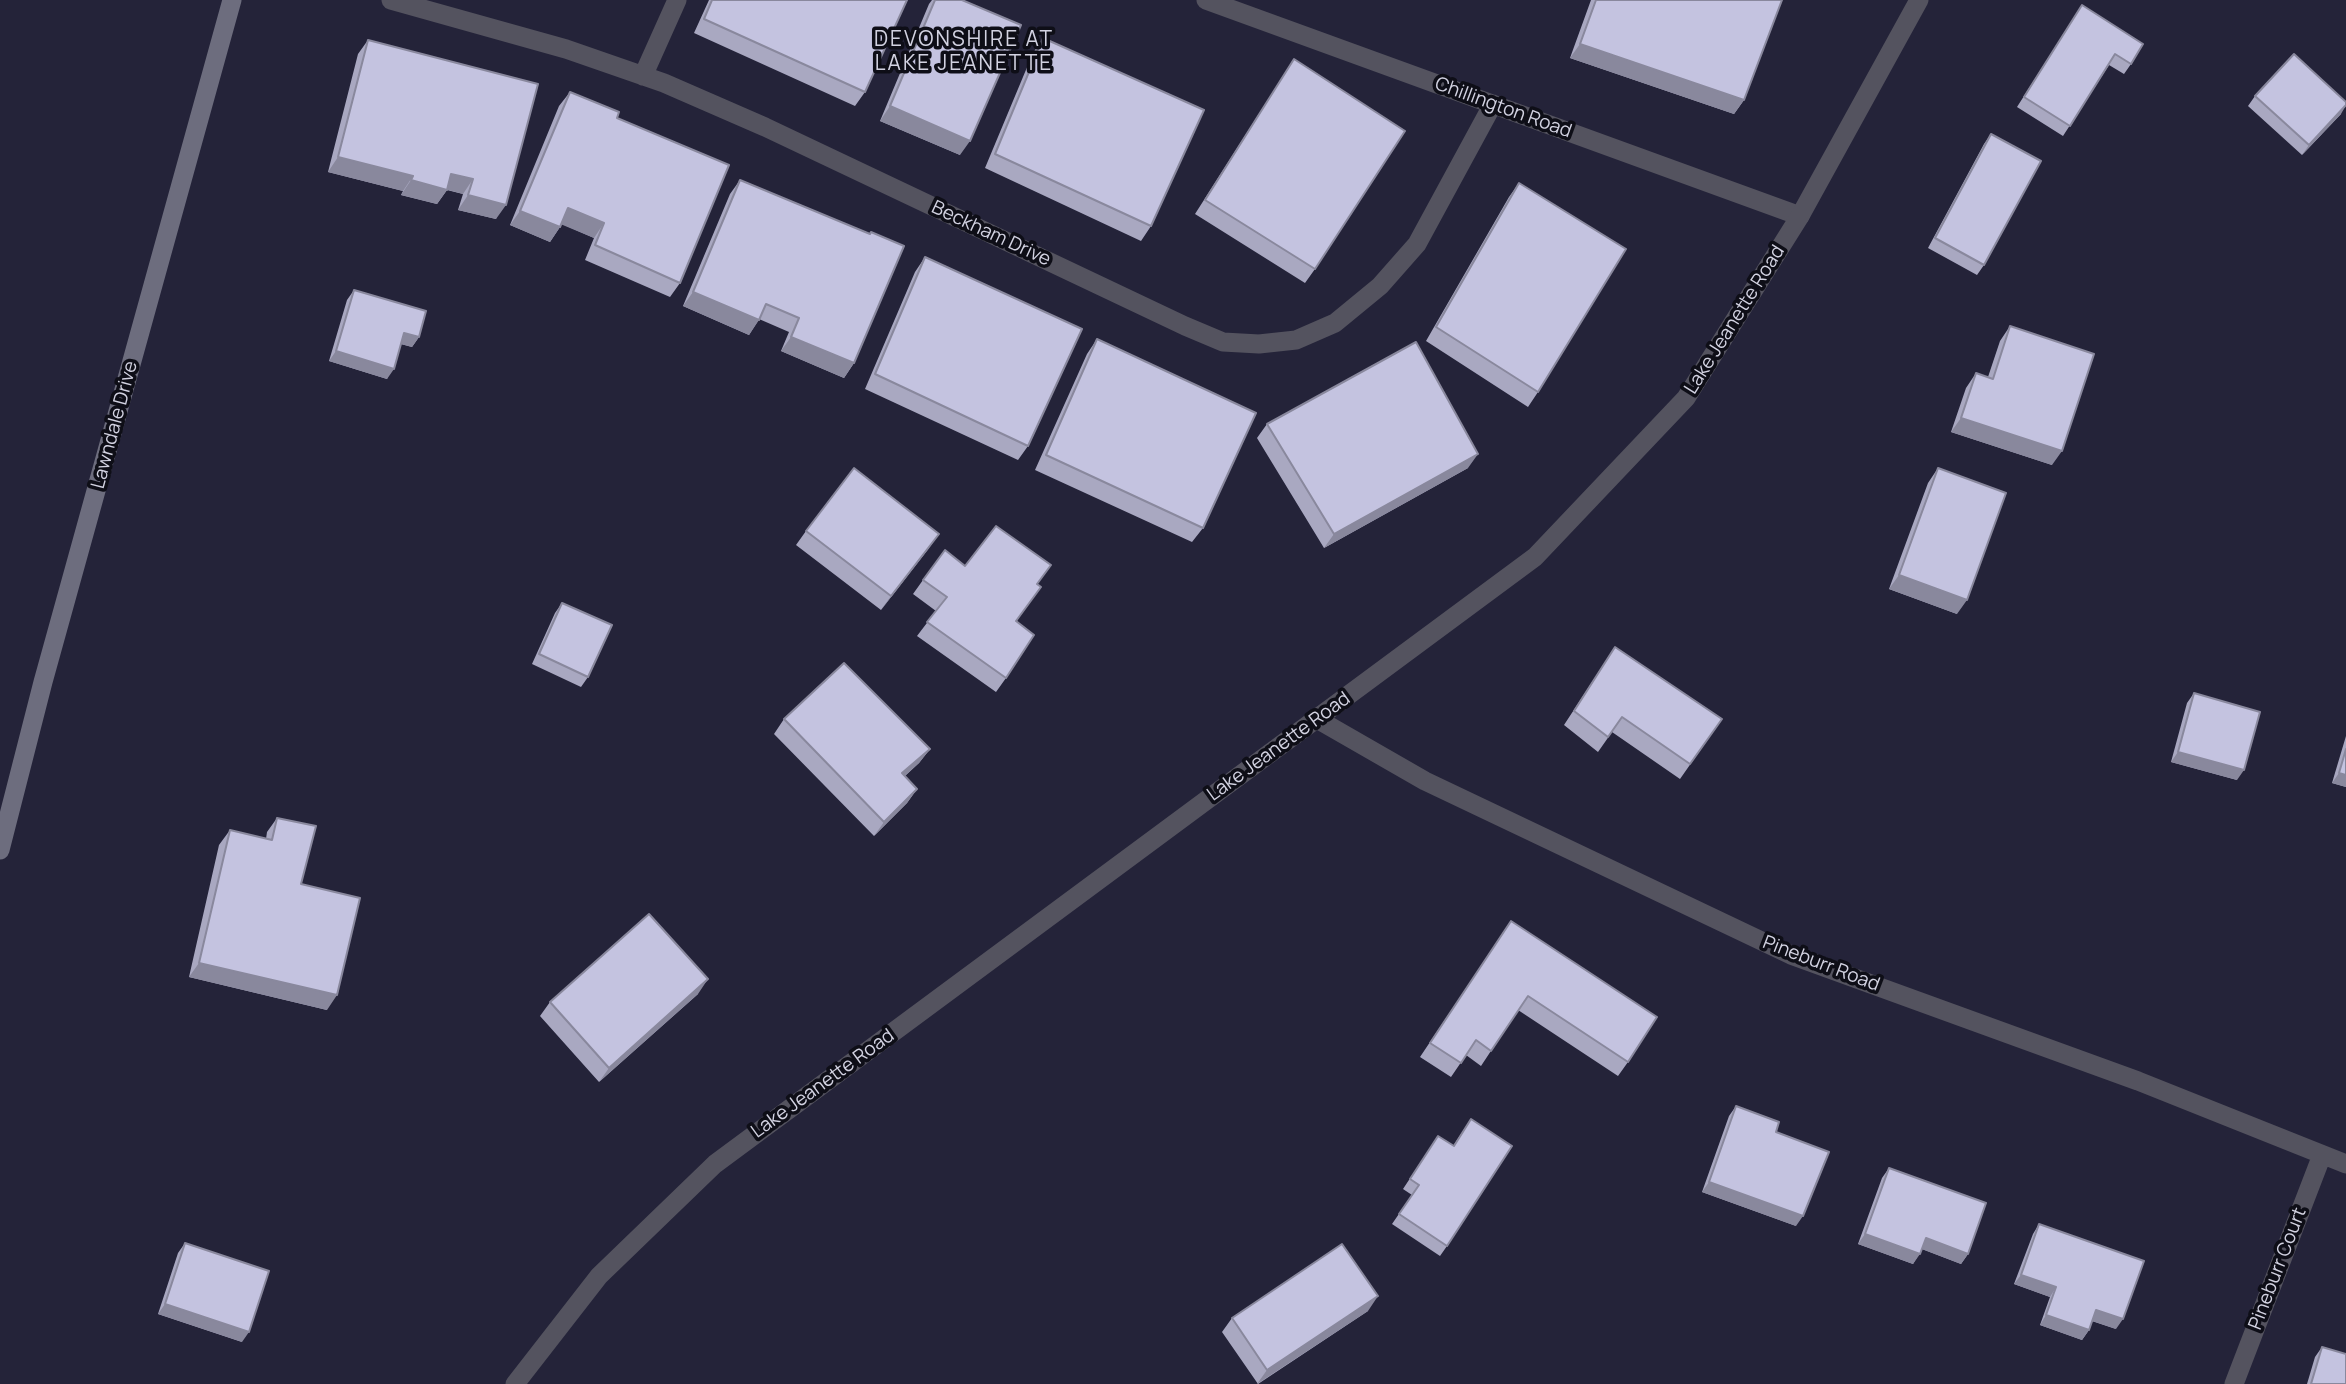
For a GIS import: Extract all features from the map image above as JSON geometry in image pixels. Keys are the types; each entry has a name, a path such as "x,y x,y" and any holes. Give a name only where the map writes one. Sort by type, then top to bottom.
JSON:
{"main road":[{"name":"Lawndale Drive","path":"0,850 232,0"}],"street":[{"name":"Beckham Drive","path":"391,0 566,49 643,76 765,127 1223,342 1259,344 1297,340 1335,323 1380,286 1417,244 1493,104"},
{"path":"643,76 677,0"},
{"name":"Chillington Road","path":"1206,0 1800,216"},
{"name":"Lake Jeanette Road","path":"515,1384 599,1276 715,1164 1535,557 1686,398 1800,216 1919,0"},
{"name":"Pineburr Road","path":"1317,719 1425,781 1791,955 2138,1081 2346,1164"},
{"name":"Pineburr Court","path":"2234,1384 2322,1154"}],"building":[{"path":"712,0 907,0 865,92 704,19"},
{"path":"935,0 962,0 1021,25 970,141 890,106"},
{"path":"1596,0 1782,0 1744,100 1580,44"},
{"path":"2082,5 2143,44 2131,64 2115,54 2070,126 2024,97"},
{"path":"1043,38 1204,110 1151,226 995,154"},
{"path":"368,40 538,84 506,205 468,195 473,179 451,174 447,190 411,180 413,176 338,157"},
{"path":"2294,54 2346,102 2309,145 2255,96"},
{"path":"1294,59 1405,131 1315,269 1205,200"},
{"path":"570,92 619,112 617,118 729,165 680,283 595,245 604,223 568,208 560,227 520,211"},
{"path":"1991,134 2041,161 1984,265 1935,238"},
{"path":"740,180 904,246 854,363 791,337 799,318 766,304 759,320 693,292"},
{"path":"1519,183 1626,249 1538,392 1436,327"},
{"path":"925,257 1082,329 1028,446 875,374"},
{"path":"354,290 426,311 419,337 404,333 394,369 336,351"},
{"path":"2010,326 2094,354 2062,451 1961,418 1976,373 1993,379"},
{"path":"1097,339 1256,413 1203,528 1046,455"},
{"path":"1416,342 1478,454 1334,534 1267,424"},
{"path":"854,468 939,534 891,596 806,531"},
{"path":"1938,468 2006,493 1967,600 1899,575"},
{"path":"996,526 1051,565 1037,584 1041,587 1016,621 1034,635 1006,678 927,622 947,597 923,580 945,550 965,566"},
{"path":"562,603 612,625 588,677 539,654"},
{"path":"1615,647 1722,719 1690,764 1622,717 1608,737 1574,711"},
{"path":"844,663 930,749 902,773 917,789 884,822 784,719"},
{"path":"2194,693 2260,712 2244,770 2178,752"},
{"path":"2346,749 2346,775 2339,773"},
{"path":"277,818 316,826 301,884 360,898 337,995 199,963 230,830 272,840"},
{"path":"649,914 708,979 609,1068 550,1002"},
{"path":"1511,921 1657,1017 1628,1062 1528,996 1491,1051 1476,1040 1461,1063 1430,1043"},
{"path":"1736,1106 1779,1122 1776,1132 1829,1152 1803,1216 1709,1182"},
{"path":"1471,1119 1512,1146 1447,1246 1399,1214 1419,1185 1410,1179 1438,1136 1454,1146"},
{"path":"1889,1168 1986,1203 1968,1254 1926,1238 1920,1254 1865,1234"},
{"path":"2039,1224 2144,1261 2123,1319 2096,1310 2089,1330 2046,1315 2056,1287 2021,1275"},
{"path":"185,1243 269,1271 249,1332 165,1304"},
{"path":"1342,1244 1378,1296 1267,1370 1232,1318"},
{"path":"2322,1347 2346,1354 2346,1384 2311,1384"}],"district":[{"name":"DEVONSHIRE AT LAKE JEANETTE","path":"964,52"}]}
